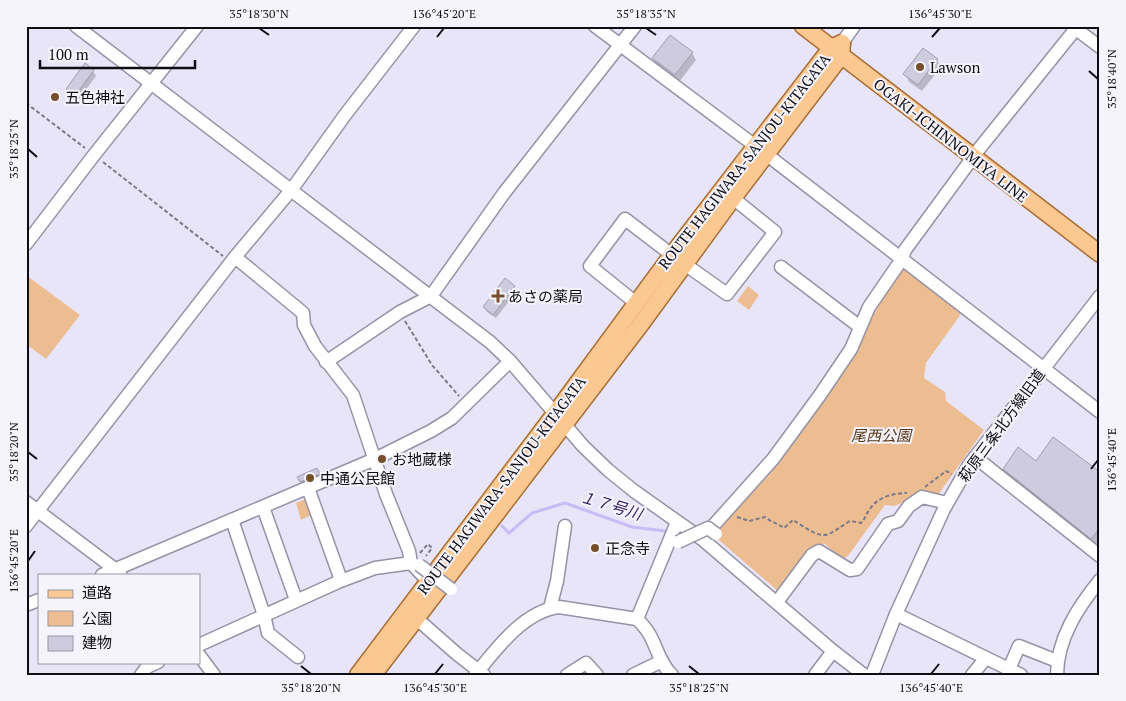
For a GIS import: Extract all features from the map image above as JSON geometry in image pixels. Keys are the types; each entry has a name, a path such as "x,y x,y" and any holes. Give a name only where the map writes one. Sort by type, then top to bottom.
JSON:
{"main road":[{"name":"OGAKI-ICHINNOMIYA LINE","path":"802,26 838,49 977,154 1100,242"},
{"name":"OGAKI-ICHINNOMIYA LINE","path":"820,26 838,49"},
{"name":"ROUTE HAGIWARA-SANJOU-KITAGATA","path":"373,675 560,418 636,303 672,255 761,150 838,49"},
{"name":"ROUTE HAGIWARA-SANJOU-KITAGATA","path":"358,675 428,582 686,264 733,198 761,150"},
{"name":"OGAKI-ICHINNOMIYA LINE","path":"977,154 1100,254"}],"street":[{"path":"76,26 490,342 510,361 583,446 608,470 634,491 702,539 833,651 864,675"},
{"path":"26,244 197,26"},
{"path":"26,526 233,259 292,190 345,115 414,26"},
{"path":"595,26 761,150 1100,412"},
{"path":"326,362 400,312 431,296 504,193 635,26"},
{"path":"838,49 854,26"},
{"path":"702,539 773,459 851,349 869,307 902,259 905,250 1075,27 1100,47"},
{"path":"686,264 727,294 775,232 733,198"},
{"path":"636,303 590,266 626,219 672,255"},
{"path":"233,259 303,313 304,325 326,362 353,395 386,494 409,551 416,561 421,575 428,582"},
{"path":"781,267 860,327"},
{"name":"萩原三条北方線旧道","path":"872,675 896,614 947,503 961,479 975,457 1100,296"},
{"path":"26,502 119,572 232,520 374,459 431,431 452,418 510,361"},
{"path":"975,457 1100,556"},
{"path":"308,488 341,580"},
{"path":"777,602 812,555 820,551 850,570 857,569 888,524 898,521 909,506 922,496 947,503"},
{"path":"263,507 296,600"},
{"path":"232,520 264,614 268,633 298,657"},
{"path":"638,619 677,522"},
{"path":"550,608 557,581 565,526"},
{"path":"678,542 708,528 716,534"},
{"path":"200,645 341,580 376,568 416,561 451,589"},
{"path":"1057,675 1057,661 1077,609 1100,580"},
{"path":"26,605 38,600"},
{"path":"416,618 479,673 495,650 516,629 550,608 577,609 638,619 648,632 667,670 672,675"},
{"path":"896,614 1021,675"},
{"path":"1009,669 1019,646 1057,661"},
{"path":"815,675 833,651"},
{"path":"200,656 214,675"},
{"path":"972,675 986,658"},
{"path":"633,675 662,660"},
{"path":"567,675 586,663 597,675"},
{"path":"141,675 147,667 154,664"}],"path":[{"path":"26,103 233,259"},
{"path":"400,312 432,365 466,404"},
{"path":"923,488 946,471 961,479"},
{"path":"734,516 749,521 764,517 775,521 784,528 793,520 809,530 823,535 850,521 861,523 871,507 886,496 906,493"},
{"path":"428,544 432,548 416,561 428,544"}],"green space":[{"name":"尾西公園","path":"902,266 961,314 926,363 924,378 945,392 946,401 984,430 938,495 925,492 895,506 885,505 848,556 842,559 825,544 815,547 779,592 713,535 768,476 860,338"},
{"path":"26,275 80,315 46,359 26,344"},
{"path":"748,286 759,295 749,310 737,301"},
{"path":"308,498 313,514 301,520 296,503"}],"building":[{"path":"670,35 693,52 675,75 652,58"},
{"name":"Lawson","path":"923,48 938,59 918,85 903,74"},
{"path":"85,63 94,70 75,96 66,89"},
{"path":"505,278 515,286 493,315 483,307"},
{"path":"1053,437 1100,472 1100,528 1091,539 1003,469 1018,447 1036,461"},
{"path":"317,468 320,474 300,482 297,477"}],"waterway":[{"name":"１７号川","path":"502,526 509,533 532,513 565,503 632,527 665,531"}],"place":[{"name":"Lawson","path":"920,67"},
{"name":"五色神社","path":"55,97"},
{"name":"あさの薬局","path":"498,296"},
{"name":"お地蔵様","path":"382,459"},
{"name":"中通公民館","path":"310,478"},
{"name":"正念寺","path":"595,548"}]}
